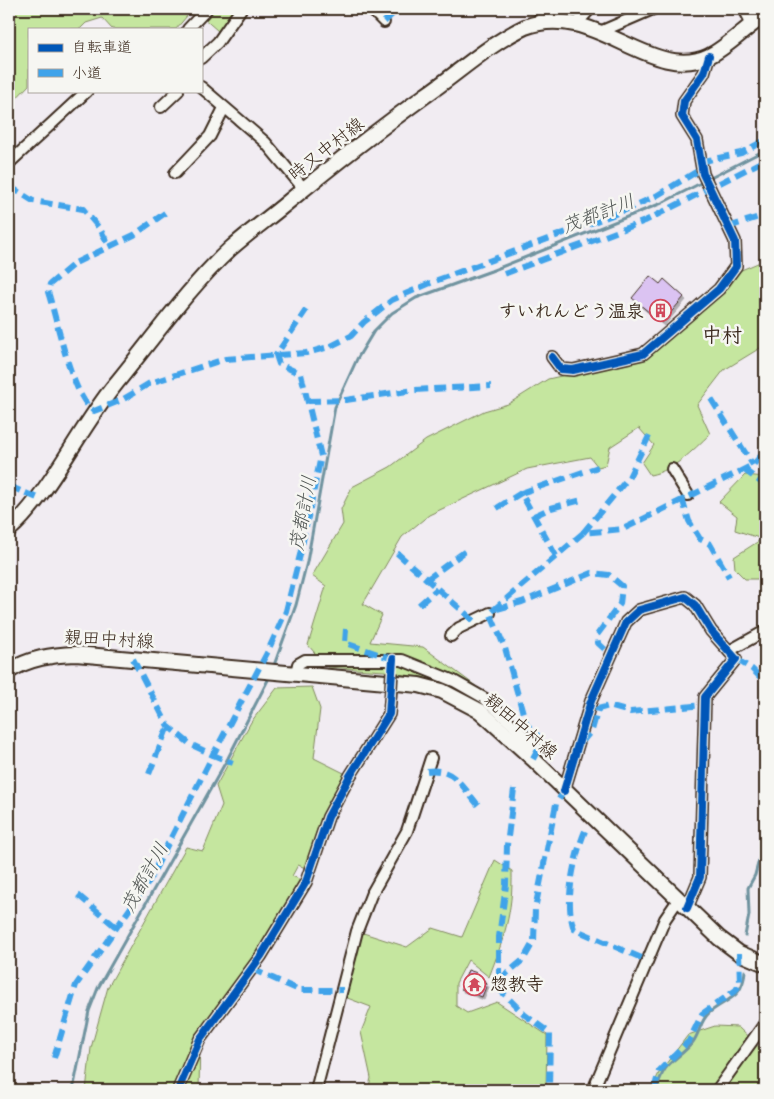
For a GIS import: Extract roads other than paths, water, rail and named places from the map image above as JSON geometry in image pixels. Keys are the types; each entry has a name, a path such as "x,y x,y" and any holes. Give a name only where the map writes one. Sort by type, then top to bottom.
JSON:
{"main road":[{"name":"時又中村線","path":"9,530 33,504 96,408 188,296 230,250 304,189 414,104 494,47 542,15 578,22 661,57 675,60 709,56 765,15"},
{"name":"親田中村線","path":"9,671 29,661 48,655 76,654 419,685 442,692 480,711 533,759 564,791 719,938 739,953 765,964"}],"street":[{"path":"189,28 207,9"},
{"path":"202,57 218,42 241,9"},
{"path":"371,9 384,22"},
{"path":"578,22 590,9"},
{"path":"602,31 653,9"},
{"path":"744,9 752,24"},
{"path":"552,357 561,369 574,370 644,354 719,289 736,266 735,241 703,174 697,140 682,116 681,110 688,95 704,73 709,56"},
{"path":"202,87 265,142 304,189"},
{"path":"9,163 86,92"},
{"path":"161,108 177,92"},
{"path":"174,173 210,136 224,108"},
{"path":"672,469 688,495"},
{"path":"564,791 591,700 626,622 639,610 685,597 694,605 711,631 736,659 705,697 700,878 682,904 661,927 592,1090"},
{"path":"451,636 459,628 490,614"},
{"path":"729,651 765,631"},
{"path":"178,1090 200,1040 262,956 306,882 328,817 350,776 389,714 393,659"},
{"path":"296,673 298,664 305,660 402,660 454,681 484,698 538,749"},
{"path":"316,1090 358,931 371,895 407,830 431,758"},
{"path":"717,1090 765,1023"}],"waterway":[{"name":"茂都計川","path":"273,668 296,605 307,562 335,407 357,359 374,331 392,313 416,298 491,271 662,203 765,150"},
{"name":"茂都計川","path":"73,1090 89,1011 98,988 228,758 270,676"},
{"path":"745,936 749,915 748,888 755,875 765,837"},
{"path":"657,1090 663,1073 671,1062 693,1042 707,1015 738,992 744,980 745,971"}],"place":[{"name":"すいれんどう温泉","path":"660,311"},
{"name":"惣教寺","path":"474,984"}],"district":[{"name":"中村","path":"722,335"}]}
